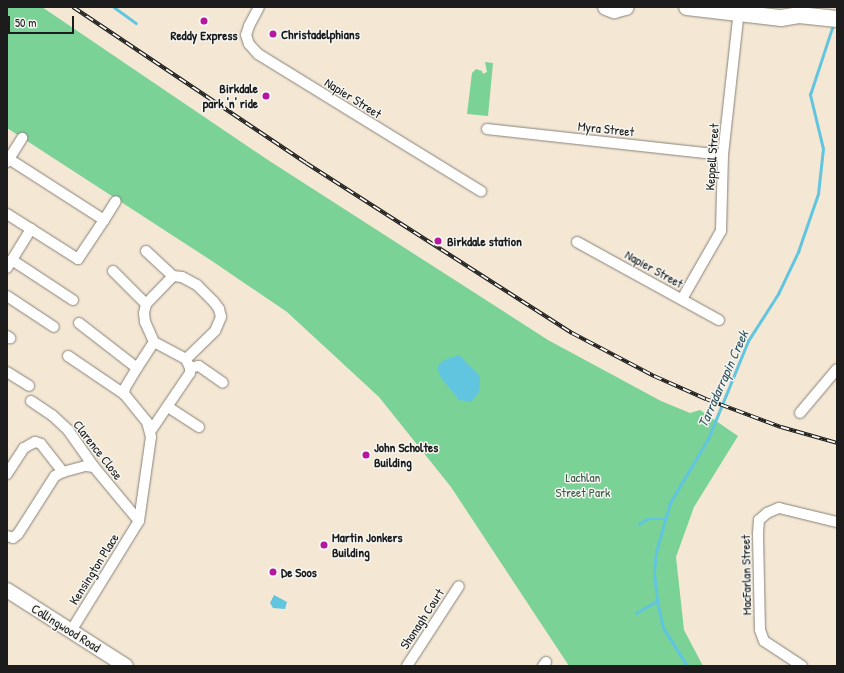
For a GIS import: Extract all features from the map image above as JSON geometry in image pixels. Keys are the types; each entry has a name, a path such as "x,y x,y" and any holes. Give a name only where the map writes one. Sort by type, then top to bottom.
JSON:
{"main road":[{"path":"606,7 614,10 626,7"},
{"path":"687,7 739,10 781,18 798,15 831,18"},
{"path":"774,7 784,8 798,15"}],"street":[{"name":"Napier Street","path":"259,7 246,35 249,44 258,54 482,191"},
{"name":"Keppell Street","path":"682,299 721,231 723,155 739,10"},
{"name":"Myra Street","path":"487,128 723,155"},
{"path":"22,138 8,160 104,220"},
{"path":"7,214 78,259 116,201"},
{"path":"31,229 9,264 73,300"},
{"name":"Napier Street","path":"577,242 719,320"},
{"path":"146,251 173,276 182,277 197,285 219,309 221,317 215,331 188,364"},
{"path":"113,271 146,304"},
{"path":"173,276 146,304 144,313 145,322 154,342 188,364 199,366 223,383"},
{"path":"7,296 54,327"},
{"path":"79,323 137,368"},
{"path":"124,394 125,388 154,342"},
{"path":"68,356 124,394 147,422 151,437 139,521"},
{"path":"150,432 190,373 188,364"},
{"path":"800,413 837,370"},
{"path":"7,372 29,386"},
{"name":"Clarence Close","path":"31,401 52,415 68,430 94,467 139,521"},
{"path":"168,407 199,427"},
{"path":"7,474 24,448 35,442 41,444 63,472"},
{"path":"7,536 13,538 18,534 54,476 86,466 94,467"},
{"name":"MacFarlan Street","path":"802,666 764,641 762,635 758,534 760,520 767,513 779,508 837,522"},
{"name":"Kensington Place","path":"71,631 139,521"},
{"name":"Shonagh Court","path":"407,666 458,586"},
{"name":"Collingwood Road","path":"7,590 126,666"}],"green space":[{"name":"Lachlan Street Park","path":"7,7 42,7 268,160 548,340 661,401 690,413 700,410 738,436 694,507 676,557 684,630 703,666 569,666 451,487 379,397 287,312 212,261 7,128"},
{"path":"485,62 493,63 488,116 467,114 472,73 476,69 482,71 483,74 487,72"}],"water":[{"path":"459,355 480,376 479,392 471,402 459,400 441,378 437,368 442,361"},
{"path":"274,595 287,602 285,609 273,608 270,603"}],"waterway":[{"path":"114,7 136,23"},
{"name":"Tarradarrapin Creek","path":"687,666 663,628 657,601 654,572 656,552 670,503 708,439 748,341 778,294 798,252 818,194 823,149 810,95 832,28"},
{"path":"639,524 647,519 665,519"},
{"path":"636,613 657,601"}],"railway":[{"path":"73,7 306,163 572,333 654,376 706,399 781,427 837,443"}],"place":[{"name":"Reddy Express","path":"204,21"},
{"name":"Christadelphians","path":"273,34"},
{"name":"Birkdale park 'n' ride","path":"266,96"},
{"name":"Birkdale station","path":"438,241"},
{"name":"John Scholtes Building","path":"366,455"},
{"name":"Martin Jonkers Building","path":"324,545"},
{"name":"De Soos","path":"273,572"}]}
